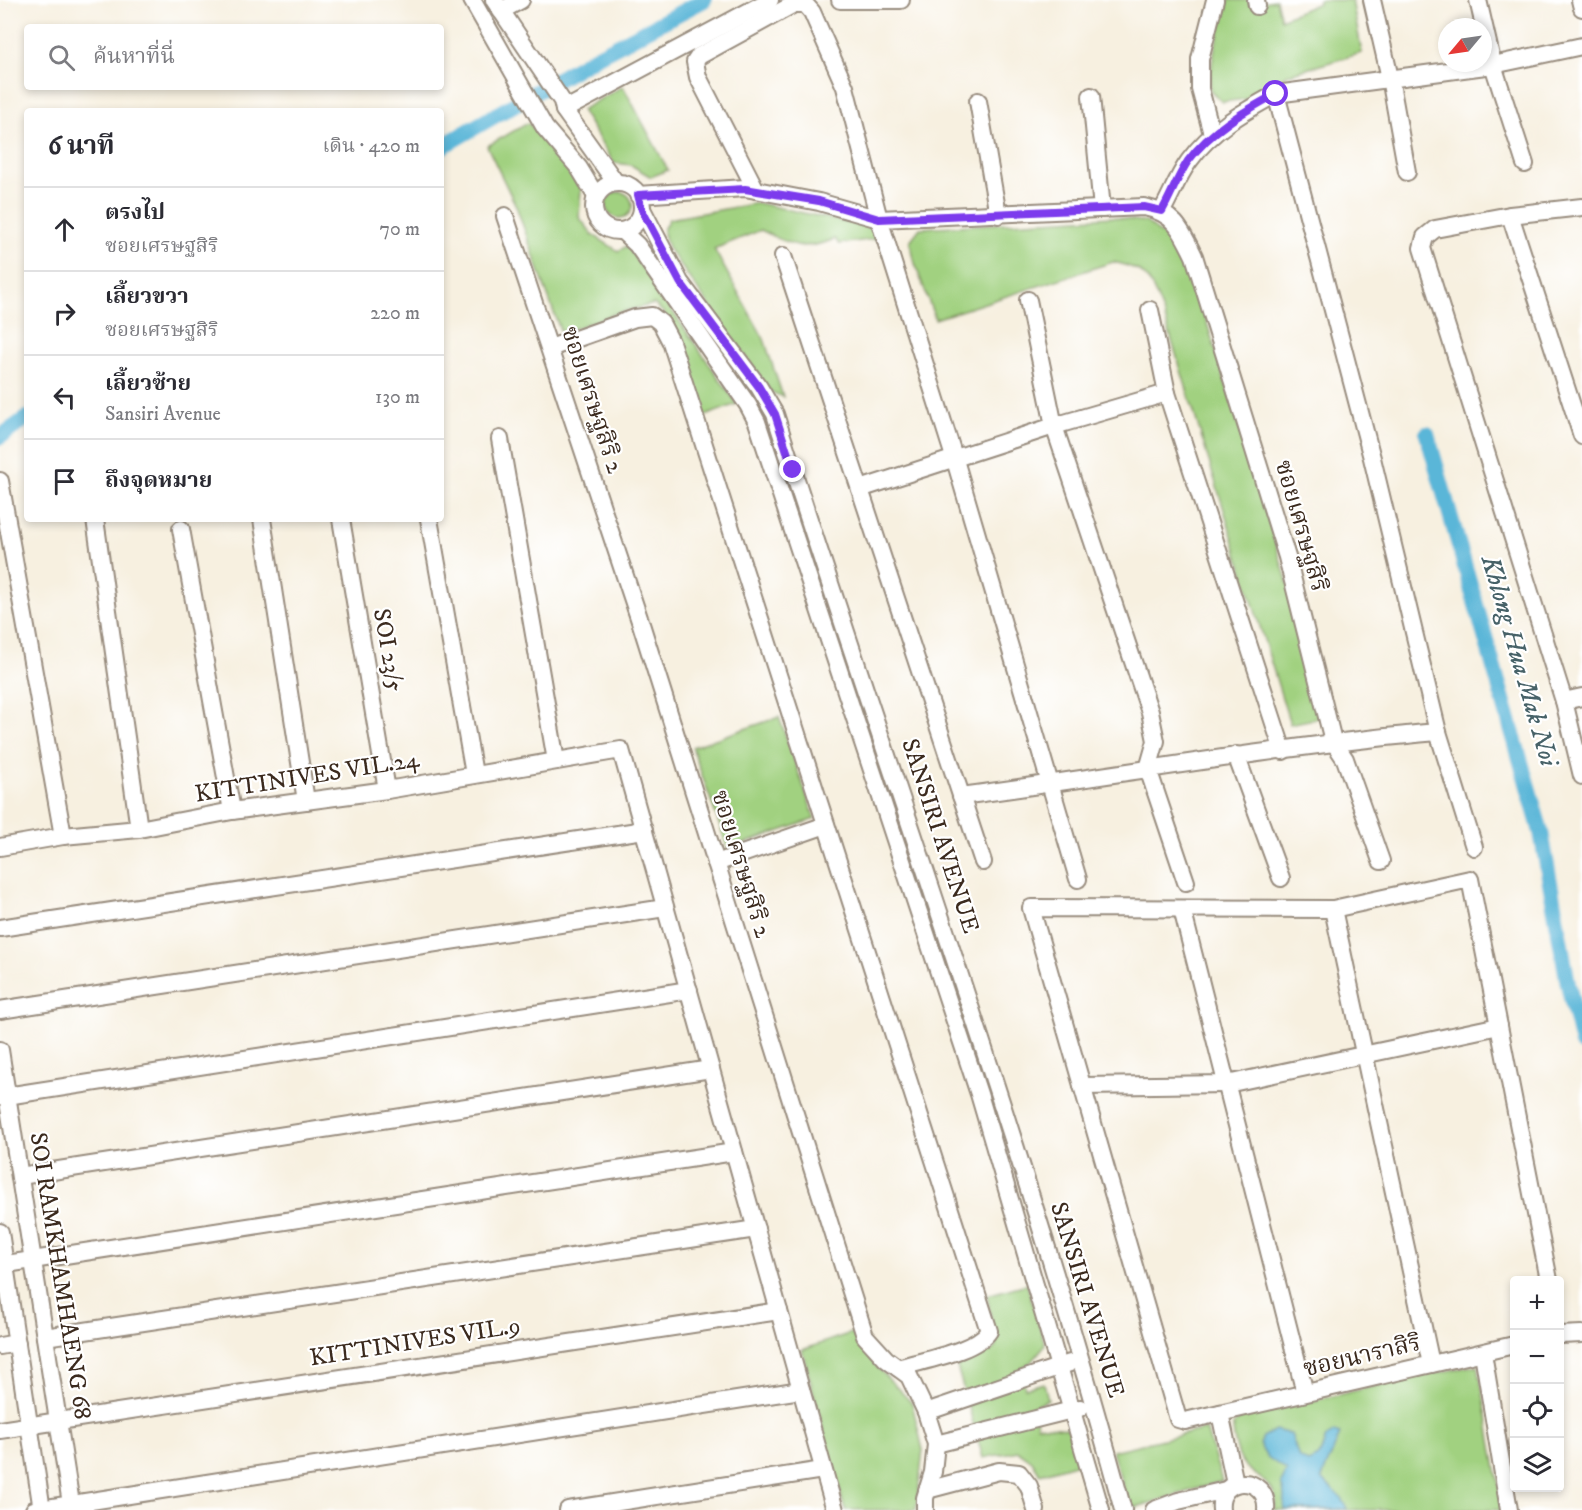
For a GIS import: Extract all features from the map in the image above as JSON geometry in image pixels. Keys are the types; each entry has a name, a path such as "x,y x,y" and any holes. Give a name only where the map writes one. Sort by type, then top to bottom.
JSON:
{"street":[{"path":"472,0 546,128 579,168 596,196 594,211 600,225 614,231 622,231 636,224 640,202 632,187 616,183 608,185 596,196"},
{"path":"521,0 498,5 616,183"},
{"path":"563,105 770,0"},
{"path":"840,0 901,0"},
{"path":"1212,134 1200,89 1200,59 1215,0"},
{"path":"1372,0 1390,78 1407,172"},
{"path":"1478,0 1493,65 1525,164"},
{"path":"1580,0 1582,8"},
{"path":"756,190 698,77 695,62 699,56 794,4 805,4 812,12 845,87 879,219 955,460 1078,879"},
{"path":"640,202 712,189 756,190 819,201 879,219 1144,207 1162,211 1188,162 1212,134 1245,111 1276,94 1493,65 1582,46"},
{"path":"1276,94 1372,458 1438,732 1474,846"},
{"path":"1091,96 1102,209"},
{"path":"978,101 998,215"},
{"name":"SANSIRI AVENUE","path":"640,202 680,282 757,422 964,1050 1101,1510"},
{"path":"1582,207 1510,214 1435,229 1425,237 1422,248 1564,701 1582,776"},
{"name":"ซอยเศรษฐสิริ","path":"1162,211 1181,229 1194,256 1287,557 1333,741 1345,759 1382,861"},
{"path":"1510,214 1582,436"},
{"name":"ซอยเศรษฐสิริ 2","path":"505,216 550,348 716,863 865,1336 909,1376 926,1412 936,1444 933,1472 927,1490 926,1510"},
{"name":"SANSIRI AVENUE","path":"622,231 637,245 713,341 759,387 775,414 983,1045 1080,1360 1123,1510"},
{"path":"783,256 982,862"},
{"path":"1028,300 1054,426 1150,712 1156,741 1148,769 1186,882"},
{"path":"1149,310 1167,393 1283,752"},
{"path":"550,348 635,318 652,316 661,324 671,342 989,1331 983,1340 971,1346 898,1368"},
{"path":"860,489 1054,426 1167,393"},
{"path":"500,439 556,761"},
{"path":"774,474 793,470"},
{"path":"0,480 63,836"},
{"path":"95,522 139,829"},
{"path":"262,522 306,801"},
{"name":"SOI 23/5","path":"342,522 387,790"},
{"path":"430,522 474,774"},
{"path":"181,530 232,812"},
{"path":"1564,701 1582,697"},
{"path":"961,796 1236,755 1283,752 1333,741 1438,732"},
{"name":"KITTINIVES VIL.24","path":"0,847 63,836 139,829 621,750 644,830"},
{"path":"868,758 887,752"},
{"path":"1236,755 1281,878"},
{"path":"716,863 826,825"},
{"path":"0,928 644,830 835,1510"},
{"path":"1499,1026 1227,1084 1082,1086 1031,908 1333,909 1470,879 1499,1026 1548,1276"},
{"path":"0,1010 665,908"},
{"path":"1182,909 1305,1393"},
{"path":"1333,909 1431,1364"},
{"path":"4,1096 688,990"},
{"path":"964,1050 983,1045"},
{"name":"SOI RAMKHAMHAENG 68","path":"0,1050 4,1096 20,1176 71,1507"},
{"path":"20,1176 711,1069"},
{"name":"ซอยนาราสิริ","path":"1082,1086 1178,1419 1185,1421 1510,1346"},
{"path":"2,1264 734,1152"},
{"path":"1008,1194 1028,1188"},
{"path":"45,1337 756,1229"},
{"path":"0,1232 2,1264 17,1343 39,1510 71,1507 801,1390"},
{"name":"KITTINIVES VIL.9","path":"0,1431 58,1420 779,1311"},
{"path":"1564,1335 1582,1334"},
{"path":"0,1346 17,1343"},
{"path":"1483,1353 1509,1510"},
{"path":"926,1412 1059,1365 1080,1360"},
{"path":"936,1444 1093,1405"},
{"path":"1220,1413 1230,1486 1220,1503 1221,1510"},
{"path":"568,1510 824,1470"},
{"path":"927,1490 999,1471 1019,1473 1029,1486 1036,1510"},
{"path":"1154,1510 1245,1482 1259,1488 1266,1500 1266,1510"}],"green space":[{"path":"1229,0 1249,0 1250,4 1276,0 1281,19 1319,3 1319,0 1352,0 1362,53 1289,74 1246,99 1222,102 1210,90 1210,78 1216,44"},
{"path":"623,86 668,170 651,177 631,165 614,163 581,110"},
{"path":"528,123 551,144 581,189 579,217 593,235 618,251 627,246 737,404 705,416 664,313 654,304 617,313 565,332 560,330 516,206 487,146"},
{"path":"619,192 628,196 632,205 628,214 619,218 610,214 606,205 610,196"},
{"path":"758,203 872,228 876,239 839,244 835,239 805,246 789,243 761,230 714,249 764,339 783,397 771,392 668,248 663,230 669,219"},
{"path":"1113,217 1146,222 1165,237 1188,262 1329,716 1290,724 1163,312 1147,278 1134,268 1113,262 935,319 912,255 910,241 920,228"},
{"path":"779,717 815,819 728,849 692,747"},
{"path":"1027,1284 1045,1345 1030,1363 1021,1368 1025,1388 1044,1383 1048,1399 1034,1406 1037,1425 1068,1428 1078,1463 1040,1474 1032,1461 1018,1451 983,1458 956,1363 990,1352 996,1347 987,1295"},
{"path":"851,1333 876,1366 912,1403 923,1450 916,1510 845,1510 802,1350"},
{"path":"1478,1365 1503,1510 1274,1510 1276,1502 1272,1490 1245,1466 1238,1452 1233,1425 1241,1418 1413,1377"},
{"path":"1206,1429 1222,1481 1130,1509 1112,1451"}],"water":[{"path":"1275,1430 1291,1434 1299,1458 1308,1462 1319,1457 1326,1438 1334,1432 1340,1434 1322,1478 1343,1499 1347,1509 1284,1510 1285,1496 1281,1483 1287,1471 1266,1456 1259,1444 1263,1437"}],"waterway":[{"path":"444,145 594,58 704,0"},
{"path":"0,437 24,420"},
{"name":"Khlong Hua Mak Noi","path":"1427,434 1541,832 1568,984 1582,1044"}],"route":[{"path":"793,470 775,414 759,387 718,336 680,282 642,210 638,195 712,189 745,189 819,201 879,219 1144,207 1162,211 1188,162 1212,134 1245,111 1276,94"}]}
